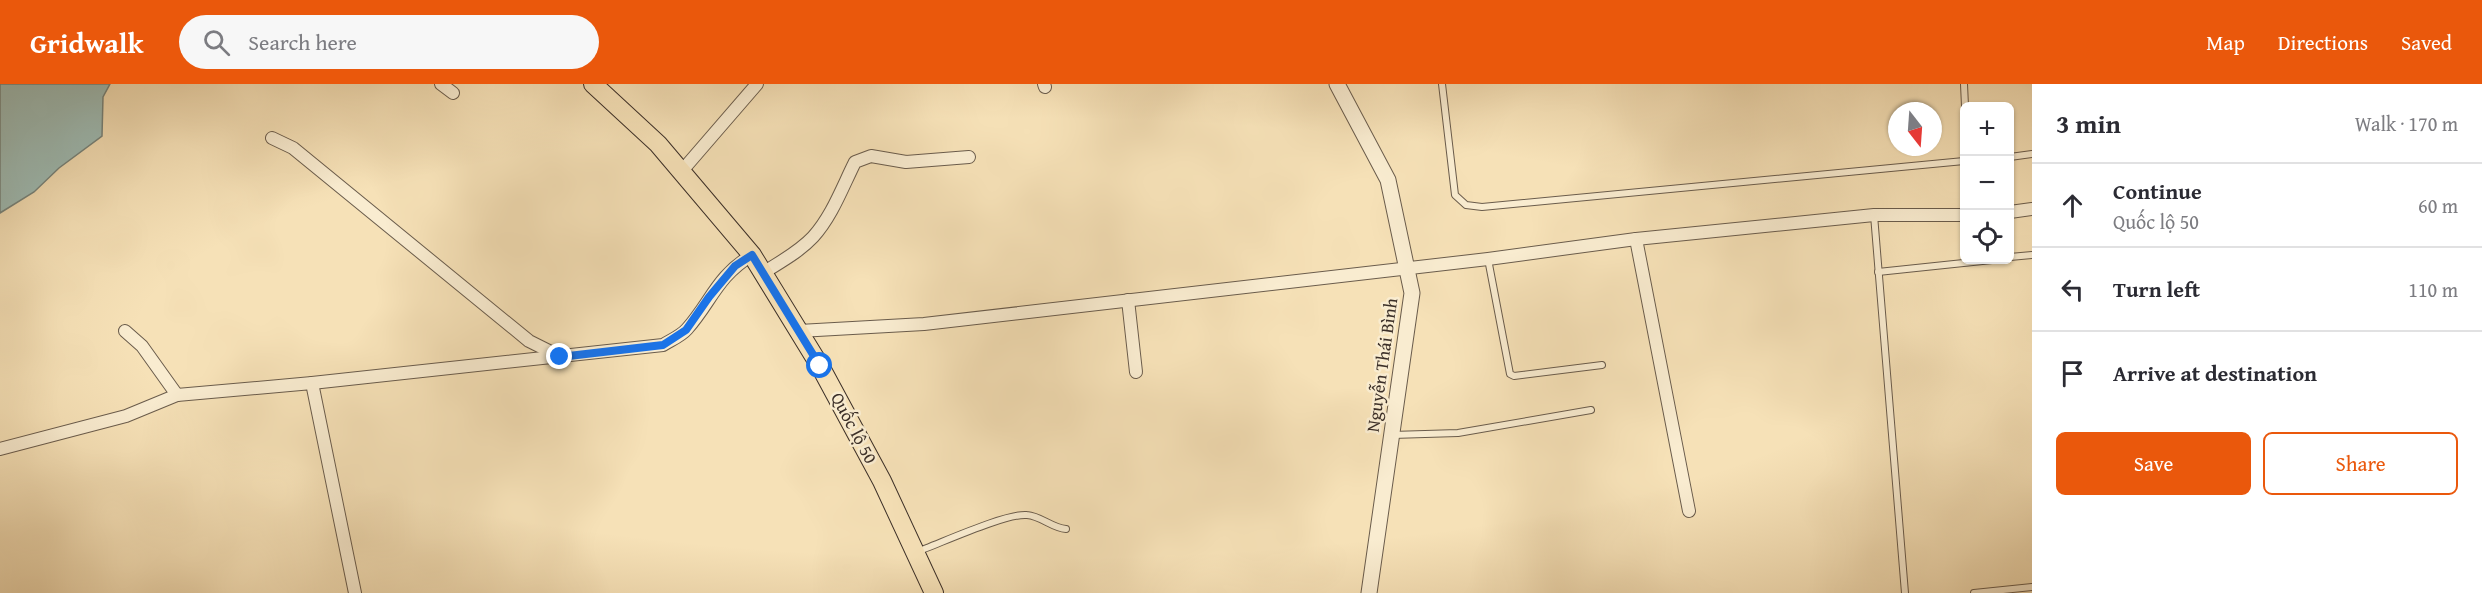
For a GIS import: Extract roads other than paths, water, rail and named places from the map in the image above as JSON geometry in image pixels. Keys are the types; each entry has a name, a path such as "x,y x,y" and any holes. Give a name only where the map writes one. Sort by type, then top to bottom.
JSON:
{"main road":[{"name":"Quốc lộ 50","path":"592,84 658,144 752,255 820,366 882,481 934,593"}],"street":[{"path":"441,84 453,93"},
{"path":"681,172 757,84"},
{"name":"Nguyễn Thái Bình","path":"1337,84 1388,180 1412,293 1369,593"},
{"path":"272,138 293,148 529,340 560,357"},
{"path":"763,273 801,248 820,228 829,216 855,162 871,156 906,162 969,157"},
{"path":"2014,211 2032,209"},
{"path":"799,331 924,324 1488,259 1636,238 1874,215 1960,215"},
{"path":"1636,238 1689,511"},
{"path":"0,448 126,416 177,395 312,383 663,345 686,330 735,266 752,255"},
{"path":"1128,300 1136,372"},
{"path":"125,331 142,346 177,395"},
{"path":"312,383 355,593"}],"lane":[{"path":"1442,84 1455,195 1466,205 1482,207 1960,161"},
{"path":"1964,84 1965,102"},
{"path":"2014,156 2032,154"},
{"path":"1874,215 1905,593"},
{"path":"2014,257 2032,255"},
{"path":"1488,259 1510,374 1514,376 1602,365"},
{"path":"1878,272 1960,263"},
{"path":"1392,435 1458,433 1591,410"},
{"path":"915,553 1008,518 1027,515 1058,529 1066,529"},
{"path":"1974,593 2032,587"}],"water":[{"path":"0,84 110,84 103,97 102,136 59,168 34,192 0,213"}]}
